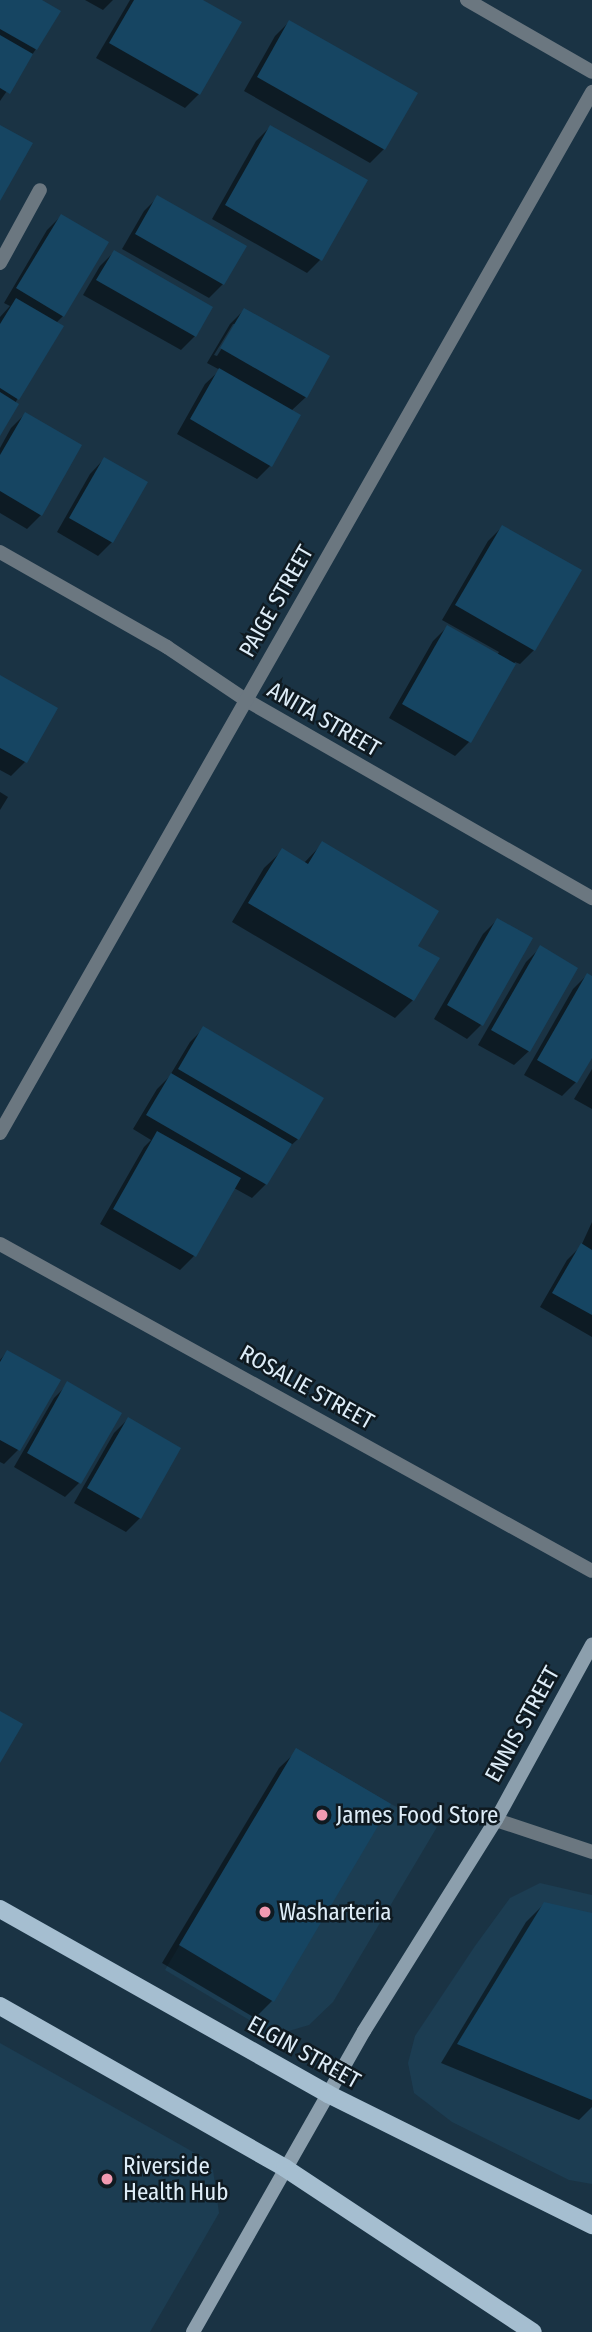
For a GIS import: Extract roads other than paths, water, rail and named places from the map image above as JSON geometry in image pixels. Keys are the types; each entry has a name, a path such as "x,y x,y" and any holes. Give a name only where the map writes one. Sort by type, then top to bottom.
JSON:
{"main road":[{"name":"ELGIN STREET","path":"0,1909 328,2094 592,2225"},
{"path":"0,2006 285,2168 533,2332"}],"street":[{"path":"467,0 592,72"},
{"name":"PAIGE STREET","path":"0,1133 592,92"},
{"path":"0,263 40,190"},
{"name":"ANITA STREET","path":"0,552 167,648 246,700 592,898"},
{"name":"ROSALIE STREET","path":"0,1244 592,1571"},
{"name":"ENNIS STREET","path":"193,2332 328,2094 496,1820 592,1645"},
{"path":"496,1820 592,1852"}],"place":[{"name":"James Food Store","path":"322,1815"},
{"name":"Washarteria","path":"265,1912"},
{"name":"Riverside Health Hub","path":"107,2179"}]}
